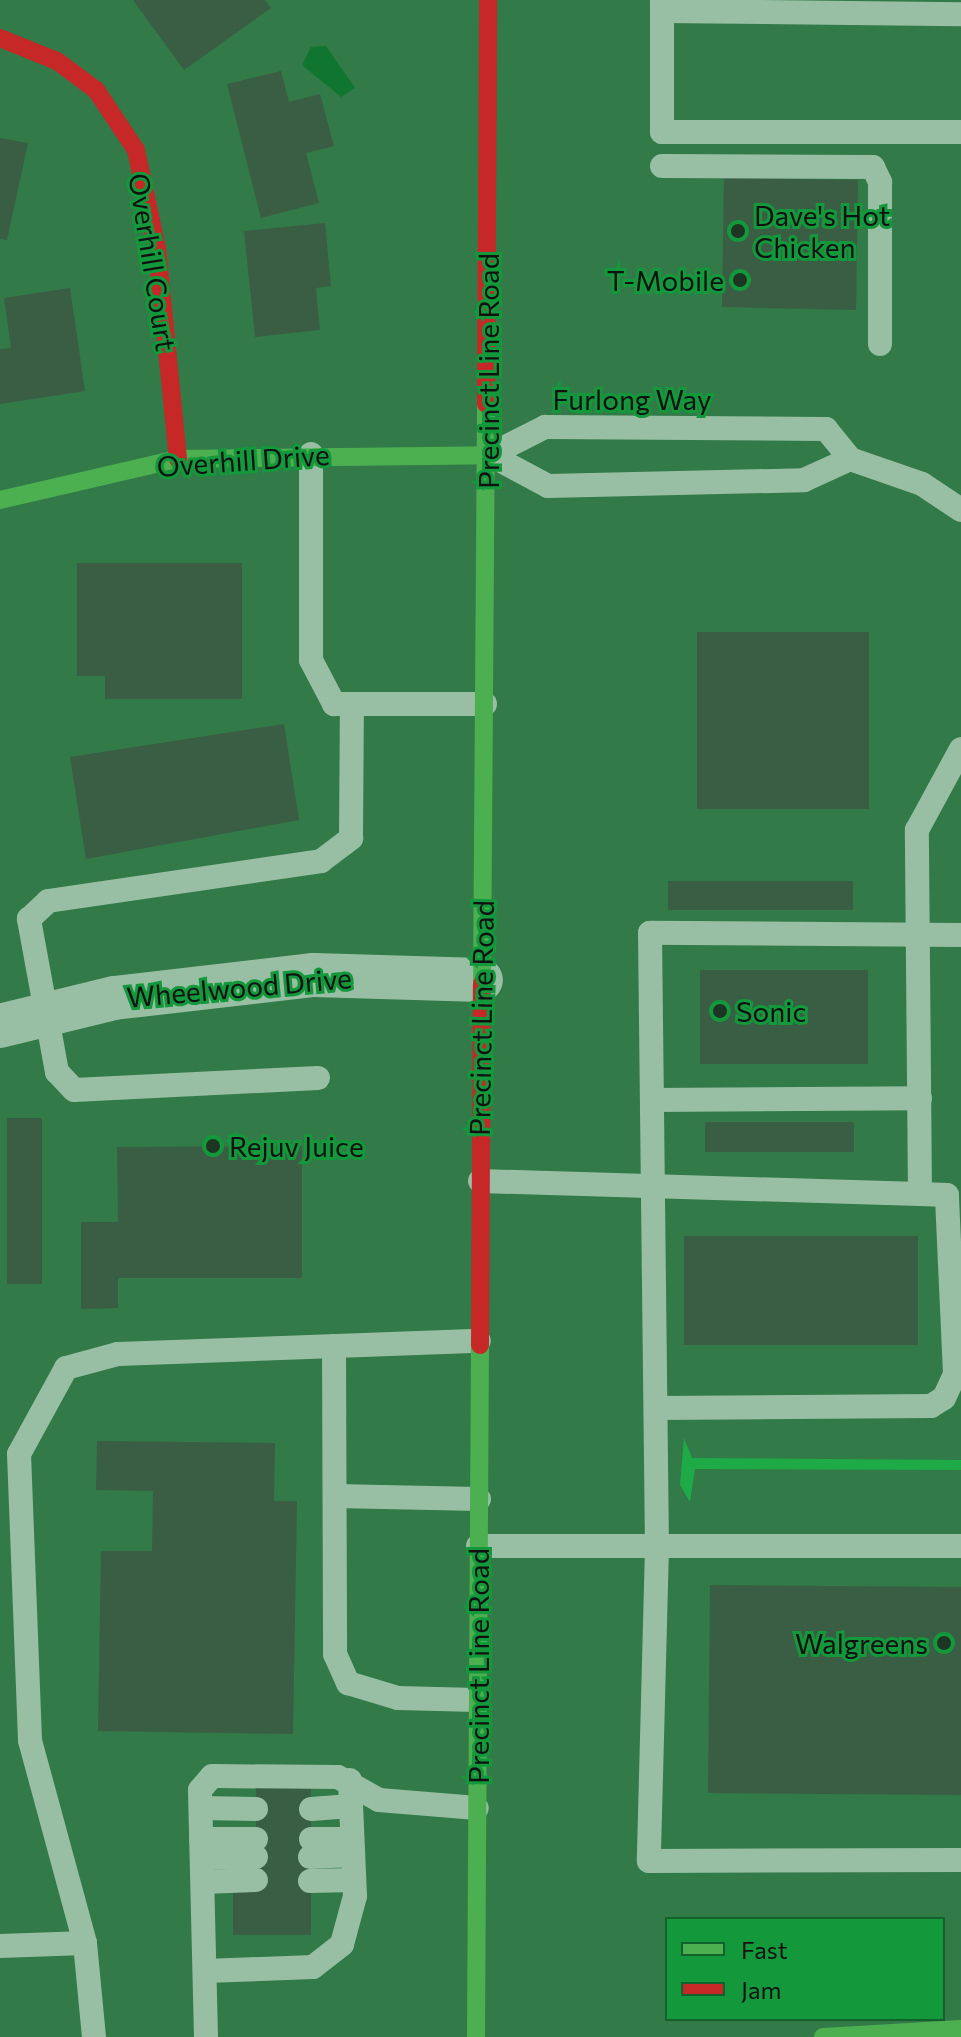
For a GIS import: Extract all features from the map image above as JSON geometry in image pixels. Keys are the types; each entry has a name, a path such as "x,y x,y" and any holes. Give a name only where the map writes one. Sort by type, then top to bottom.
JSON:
{"main road":[{"name":"Precinct Line Road","path":"476,2037 481,980 490,455 488,0"},
{"name":"Overhill Court","path":"0,38 57,61 96,90 136,150 157,249 178,459"},
{"name":"Overhill Drive","path":"0,500 178,459 311,454 490,455"},
{"path":"823,2037 961,2029"}],"street":[{"name":"Wheelwood Drive","path":"0,1026 114,998 314,975 481,980"}],"lane":[{"path":"960,0 961,14 911,6 662,6 662,132 961,132"},
{"path":"662,166 873,167 880,182 880,344"},
{"name":"Furlong Way","path":"490,455 545,427 826,429 850,459"},
{"path":"311,454 311,660 334,704 485,704"},
{"path":"490,455 548,486 804,480 850,459 922,484 961,510"},
{"path":"318,1078 74,1090 57,1072 29,919 48,901 321,861 351,838 352,704"},
{"path":"920,1194 917,830 961,749"},
{"path":"961,935 650,933 657,1547 649,1861 961,1860"},
{"path":"652,1100 920,1098"},
{"path":"480,1181 947,1195 955,1374 944,1398 931,1406 657,1408"},
{"path":"94,2037 85,1943 30,1740 10,1457 66,1368 118,1354 479,1341"},
{"path":"334,1346 335,1654 348,1683 398,1698 477,1700"},
{"path":"335,1496 479,1499"},
{"path":"478,1546 961,1546"},
{"path":"206,2037 200,1790 212,1776 350,1780 379,1800 477,1808"},
{"path":"205,1971 313,1967 342,1944 353,1880 350,1780"},
{"path":"311,1809 351,1806"},
{"path":"201,1808 256,1809"},
{"path":"352,1847 310,1859 353,1880"},
{"path":"202,1860 256,1859 202,1860"},
{"path":"0,1946 85,1943"}],"shaded area":[{"path":"326,46 355,88 341,97 302,65 311,47"},
{"path":"684,1438 692,1458 961,1460 961,1470 695,1469 690,1502 680,1485"}],"building":[{"path":"133,0 265,0 271,8 184,70"},
{"path":"281,71 289,102 320,94 334,146 306,153 319,203 261,218 227,84"},
{"path":"0,138 28,143 7,240 0,239"},
{"path":"724,178 858,180 856,310 722,307"},
{"path":"325,223 331,286 316,288 320,330 255,337 244,231"},
{"path":"70,288 85,391 0,404 0,349 11,348 4,298"},
{"path":"77,563 242,563 242,699 105,699 105,676 77,676"},
{"path":"697,632 869,632 869,809 697,809"},
{"path":"284,724 299,820 86,859 70,757"},
{"path":"668,881 853,881 853,910 668,910"},
{"path":"700,970 868,970 868,1064 700,1064"},
{"path":"7,1118 42,1118 42,1284 7,1284"},
{"path":"705,1122 854,1122 854,1152 705,1152"},
{"path":"302,1146 302,1278 118,1278 118,1308 81,1309 81,1222 118,1222 117,1147"},
{"path":"684,1236 918,1236 918,1345 684,1345"},
{"path":"97,1441 275,1443 274,1501 297,1501 293,1734 98,1731 101,1551 152,1551 153,1491 96,1490"},
{"name":"Walgreens","path":"710,1585 961,1587 961,1795 708,1793"},
{"path":"256,1788 311,1788 311,1935 233,1935 233,1887 256,1887"}],"traffic: fast":[{"path":"482,984 486,404"},
{"path":"0,500 178,459 490,455"},
{"path":"476,2037 480,1345"},
{"path":"823,2037 961,2029"}],"traffic: jam":[{"path":"486,404 488,0"},
{"path":"0,38 57,61 96,90 136,150 157,249 178,459"},
{"path":"480,1345 482,984"}],"place":[{"name":"Dave's Hot Chicken","path":"738,231"},
{"name":"T-Mobile","path":"740,280"},
{"name":"Sonic","path":"720,1011"},
{"name":"Rejuv Juice","path":"213,1146"},
{"name":"Walgreens","path":"944,1643"}]}
